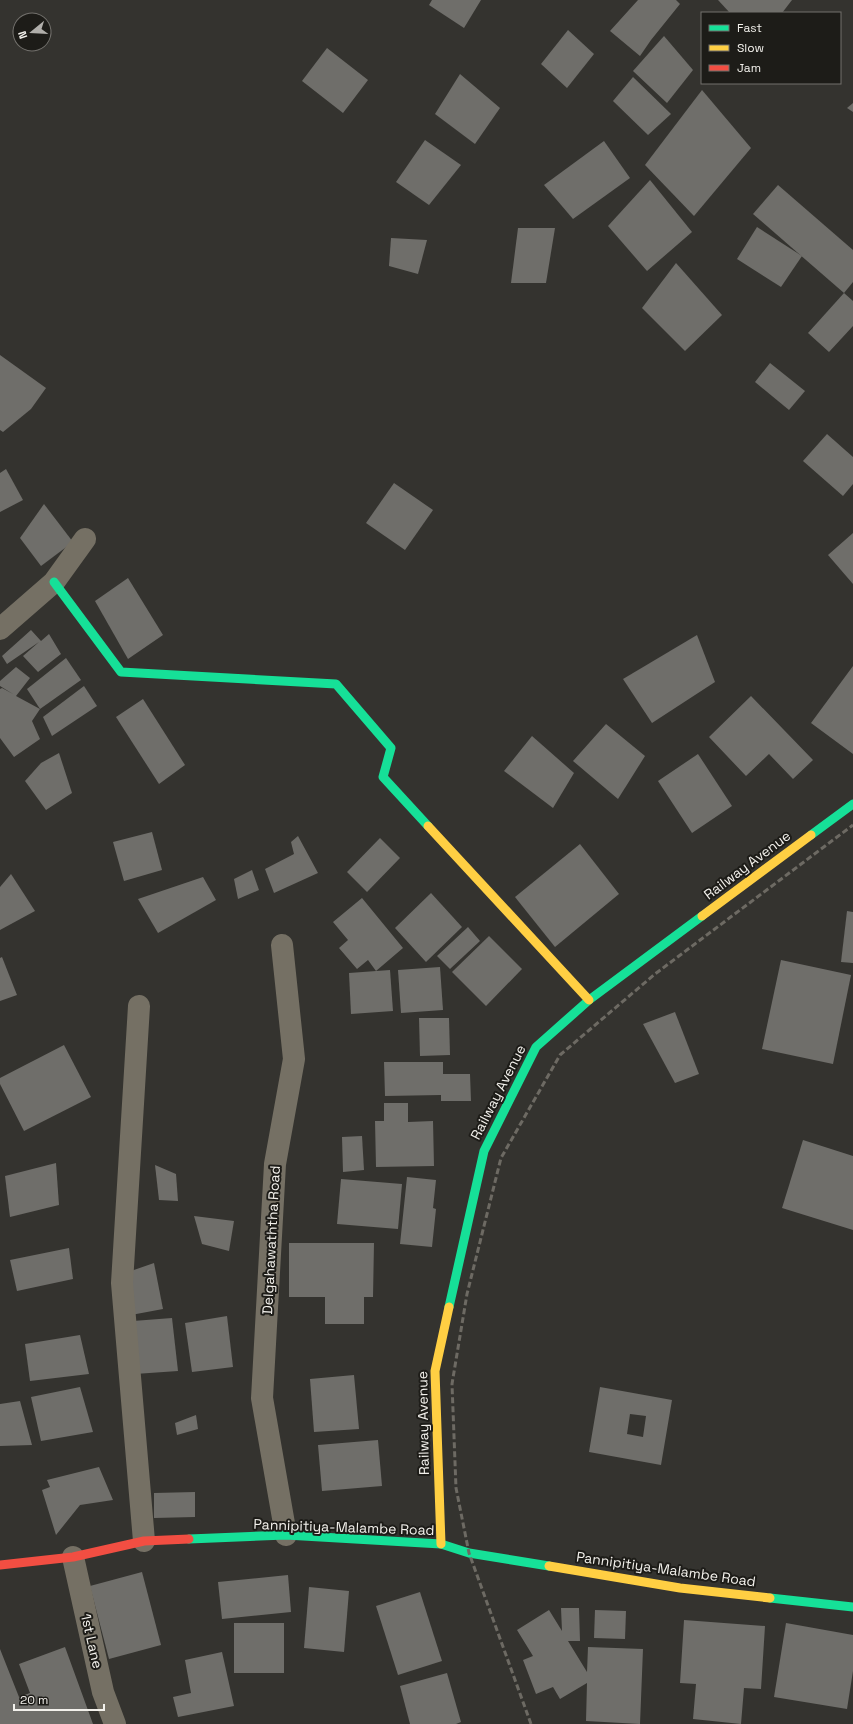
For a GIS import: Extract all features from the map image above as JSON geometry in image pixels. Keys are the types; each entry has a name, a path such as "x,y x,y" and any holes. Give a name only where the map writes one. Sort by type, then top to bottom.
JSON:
{"street":[{"path":"0,629 54,582 85,539"},
{"path":"54,582 121,672 336,684 391,748 383,777 589,1000"},
{"name":"Railway Avenue","path":"441,1544 434,1371 484,1151 536,1047 589,1000 853,804"},
{"name":"Delgahawaththa Road","path":"282,945 294,1059 275,1164 262,1398 286,1535"},
{"path":"139,1006 122,1284 144,1541"},
{"name":"Pannipitiya-Malambe Road","path":"0,1565 73,1557 144,1541 286,1535 441,1544 469,1553 680,1588 853,1607"},
{"name":"1st Lane","path":"73,1557 103,1692 115,1724"}],"building":[{"path":"432,0 481,0 464,28 429,5"},
{"path":"638,0 676,0 680,4 640,56 610,31"},
{"path":"718,0 792,0 783,12 729,12"},
{"path":"568,30 594,54 567,88 541,64"},
{"path":"664,36 693,70 667,103 633,71"},
{"path":"327,48 368,80 343,113 302,81"},
{"path":"460,74 500,108 475,144 435,114"},
{"path":"633,77 671,114 648,135 613,101"},
{"path":"702,90 751,148 694,216 645,165"},
{"path":"853,103 853,112 847,108"},
{"path":"425,140 461,165 429,205 396,182"},
{"path":"604,141 630,178 573,219 544,185"},
{"path":"650,180 692,232 647,271 608,226"},
{"path":"778,185 853,250 853,282 844,293 753,214"},
{"path":"757,227 802,256 781,287 737,259"},
{"path":"518,228 555,228 546,283 511,283"},
{"path":"391,238 427,240 418,274 389,266"},
{"path":"676,263 722,315 685,351 642,308"},
{"path":"844,293 853,301 853,326 829,352 808,333"},
{"path":"0,355 46,388 31,409 3,432 0,430"},
{"path":"770,363 805,391 789,410 755,382"},
{"path":"827,434 853,457 853,484 843,496 803,461"},
{"path":"6,469 23,500 0,512 0,473"},
{"path":"394,483 433,510 405,550 366,523"},
{"path":"44,504 73,542 41,566 20,538"},
{"path":"853,533 853,584 828,555"},
{"path":"128,578 163,635 128,659 95,601"},
{"path":"31,630 41,641 49,634 61,654 38,672 23,656 39,642 7,664 2,656"},
{"path":"697,635 715,682 652,723 623,679"},
{"path":"66,658 81,680 40,709 27,689"},
{"path":"853,666 853,754 811,723"},
{"path":"16,667 30,678 16,696 40,709 32,721 40,739 14,757 0,738 0,689 2,688 13,694 0,686 0,681"},
{"path":"84,686 97,706 52,736 43,717"},
{"path":"751,696 813,760 793,779 769,754 746,776 709,737"},
{"path":"143,699 185,765 159,784 116,717"},
{"path":"606,724 645,756 618,799 573,761"},
{"path":"532,736 574,773 553,808 504,771"},
{"path":"59,753 72,793 46,810 25,781 41,763"},
{"path":"698,754 732,806 692,833 658,781"},
{"path":"152,832 162,870 124,881 113,842"},
{"path":"298,836 318,873 274,893 265,869 294,854 291,842"},
{"path":"380,838 400,858 367,892 347,872"},
{"path":"580,844 619,894 555,947 515,897"},
{"path":"252,870 259,890 238,899 234,879"},
{"path":"11,874 35,911 0,930 0,887"},
{"path":"203,877 216,900 158,933 138,899"},
{"path":"431,893 462,927 426,962 395,928"},
{"path":"362,898 403,948 376,971 368,960 357,969 339,948 348,940 333,922"},
{"path":"847,911 853,912 853,963 841,962"},
{"path":"468,927 480,941 450,969 437,956"},
{"path":"489,936 522,969 486,1006 452,972"},
{"path":"2,957 17,995 0,1001 0,958"},
{"path":"781,960 851,975 833,1064 762,1049"},
{"path":"440,967 443,1010 401,1013 398,970"},
{"path":"390,970 393,1011 351,1014 349,973"},
{"path":"675,1012 699,1074 675,1083 643,1024"},
{"path":"419,1018 449,1018 450,1055 420,1056"},
{"path":"64,1045 91,1097 24,1131 0,1084 0,1078"},
{"path":"384,1062 443,1062 443,1074 470,1074 471,1101 441,1101 441,1095 385,1096"},
{"path":"384,1103 408,1103 408,1122 433,1121 434,1166 376,1167 375,1121 384,1121"},
{"path":"362,1136 364,1170 343,1172 342,1137"},
{"path":"803,1140 853,1156 853,1230 782,1208"},
{"path":"56,1163 59,1205 10,1217 5,1176"},
{"path":"155,1165 176,1174 178,1201 159,1200"},
{"path":"407,1177 436,1180 433,1208 436,1209 432,1247 400,1244"},
{"path":"341,1179 402,1184 398,1229 337,1224"},
{"path":"194,1216 234,1221 229,1251 202,1244"},
{"path":"289,1243 374,1243 373,1297 364,1297 364,1324 325,1324 325,1297 289,1297"},
{"path":"69,1248 73,1279 17,1291 10,1260"},
{"path":"154,1263 163,1309 131,1315 131,1271"},
{"path":"227,1316 233,1367 192,1372 185,1323"},
{"path":"172,1318 178,1371 135,1374 133,1321"},
{"path":"80,1335 89,1374 30,1381 25,1344"},
{"path":"354,1375 359,1429 314,1432 310,1379"},
{"path":"80,1387 93,1432 41,1441 31,1397"},
{"path":"600,1387 672,1400 661,1465 589,1452","holes":["630,1414 646,1416 643,1437 627,1434"]},
{"path":"20,1401 32,1445 0,1446 0,1404"},
{"path":"196,1415 198,1429 177,1435 175,1423"},
{"path":"378,1440 382,1486 322,1491 318,1445"},
{"path":"99,1467 113,1500 80,1505 56,1535 42,1490 50,1487 47,1480"},
{"path":"195,1492 195,1517 154,1518 154,1493"},
{"path":"142,1572 161,1645 109,1659 90,1586"},
{"path":"288,1575 291,1612 222,1619 218,1582"},
{"path":"309,1587 349,1591 344,1652 304,1648"},
{"path":"420,1592 442,1661 398,1675 376,1606"},
{"path":"561,1608 579,1608 580,1641 568,1641 587,1672 588,1647 643,1649 640,1724 586,1721 587,1683 560,1699 553,1687 536,1694 523,1660 533,1656 517,1630 549,1610 562,1631"},
{"path":"595,1610 626,1611 625,1639 594,1638"},
{"path":"684,1620 765,1626 761,1689 744,1688 741,1724 693,1719 696,1684 680,1683"},
{"path":"234,1623 284,1623 284,1673 234,1673"},
{"path":"786,1623 853,1635 853,1671 847,1709 774,1697"},
{"path":"65,1647 93,1724 0,1724 0,1649 19,1697 30,1693 19,1664"},
{"path":"222,1652 234,1706 178,1717 173,1697 191,1693 185,1660"},
{"path":"447,1673 461,1722 456,1724 410,1724 400,1686"}],"railway":[{"path":"531,1724 469,1553 456,1488 452,1384 467,1294 501,1158 560,1055 655,974 853,825"}],"traffic: fast":[{"path":"54,582 121,672 336,684 391,748 383,777 428,826"},
{"path":"811,835 853,804"},
{"path":"449,1307 484,1151 536,1047 589,1000 702,916"},
{"path":"189,1539 286,1535 441,1544 469,1553 549,1566"},
{"path":"770,1598 853,1607"}],"traffic: slow":[{"path":"428,826 589,1000"},
{"path":"702,916 811,835"},
{"path":"441,1544 435,1371 449,1307"},
{"path":"549,1566 680,1588 770,1598"}],"traffic: jam":[{"path":"0,1565 73,1557 144,1541 189,1539"}]}
